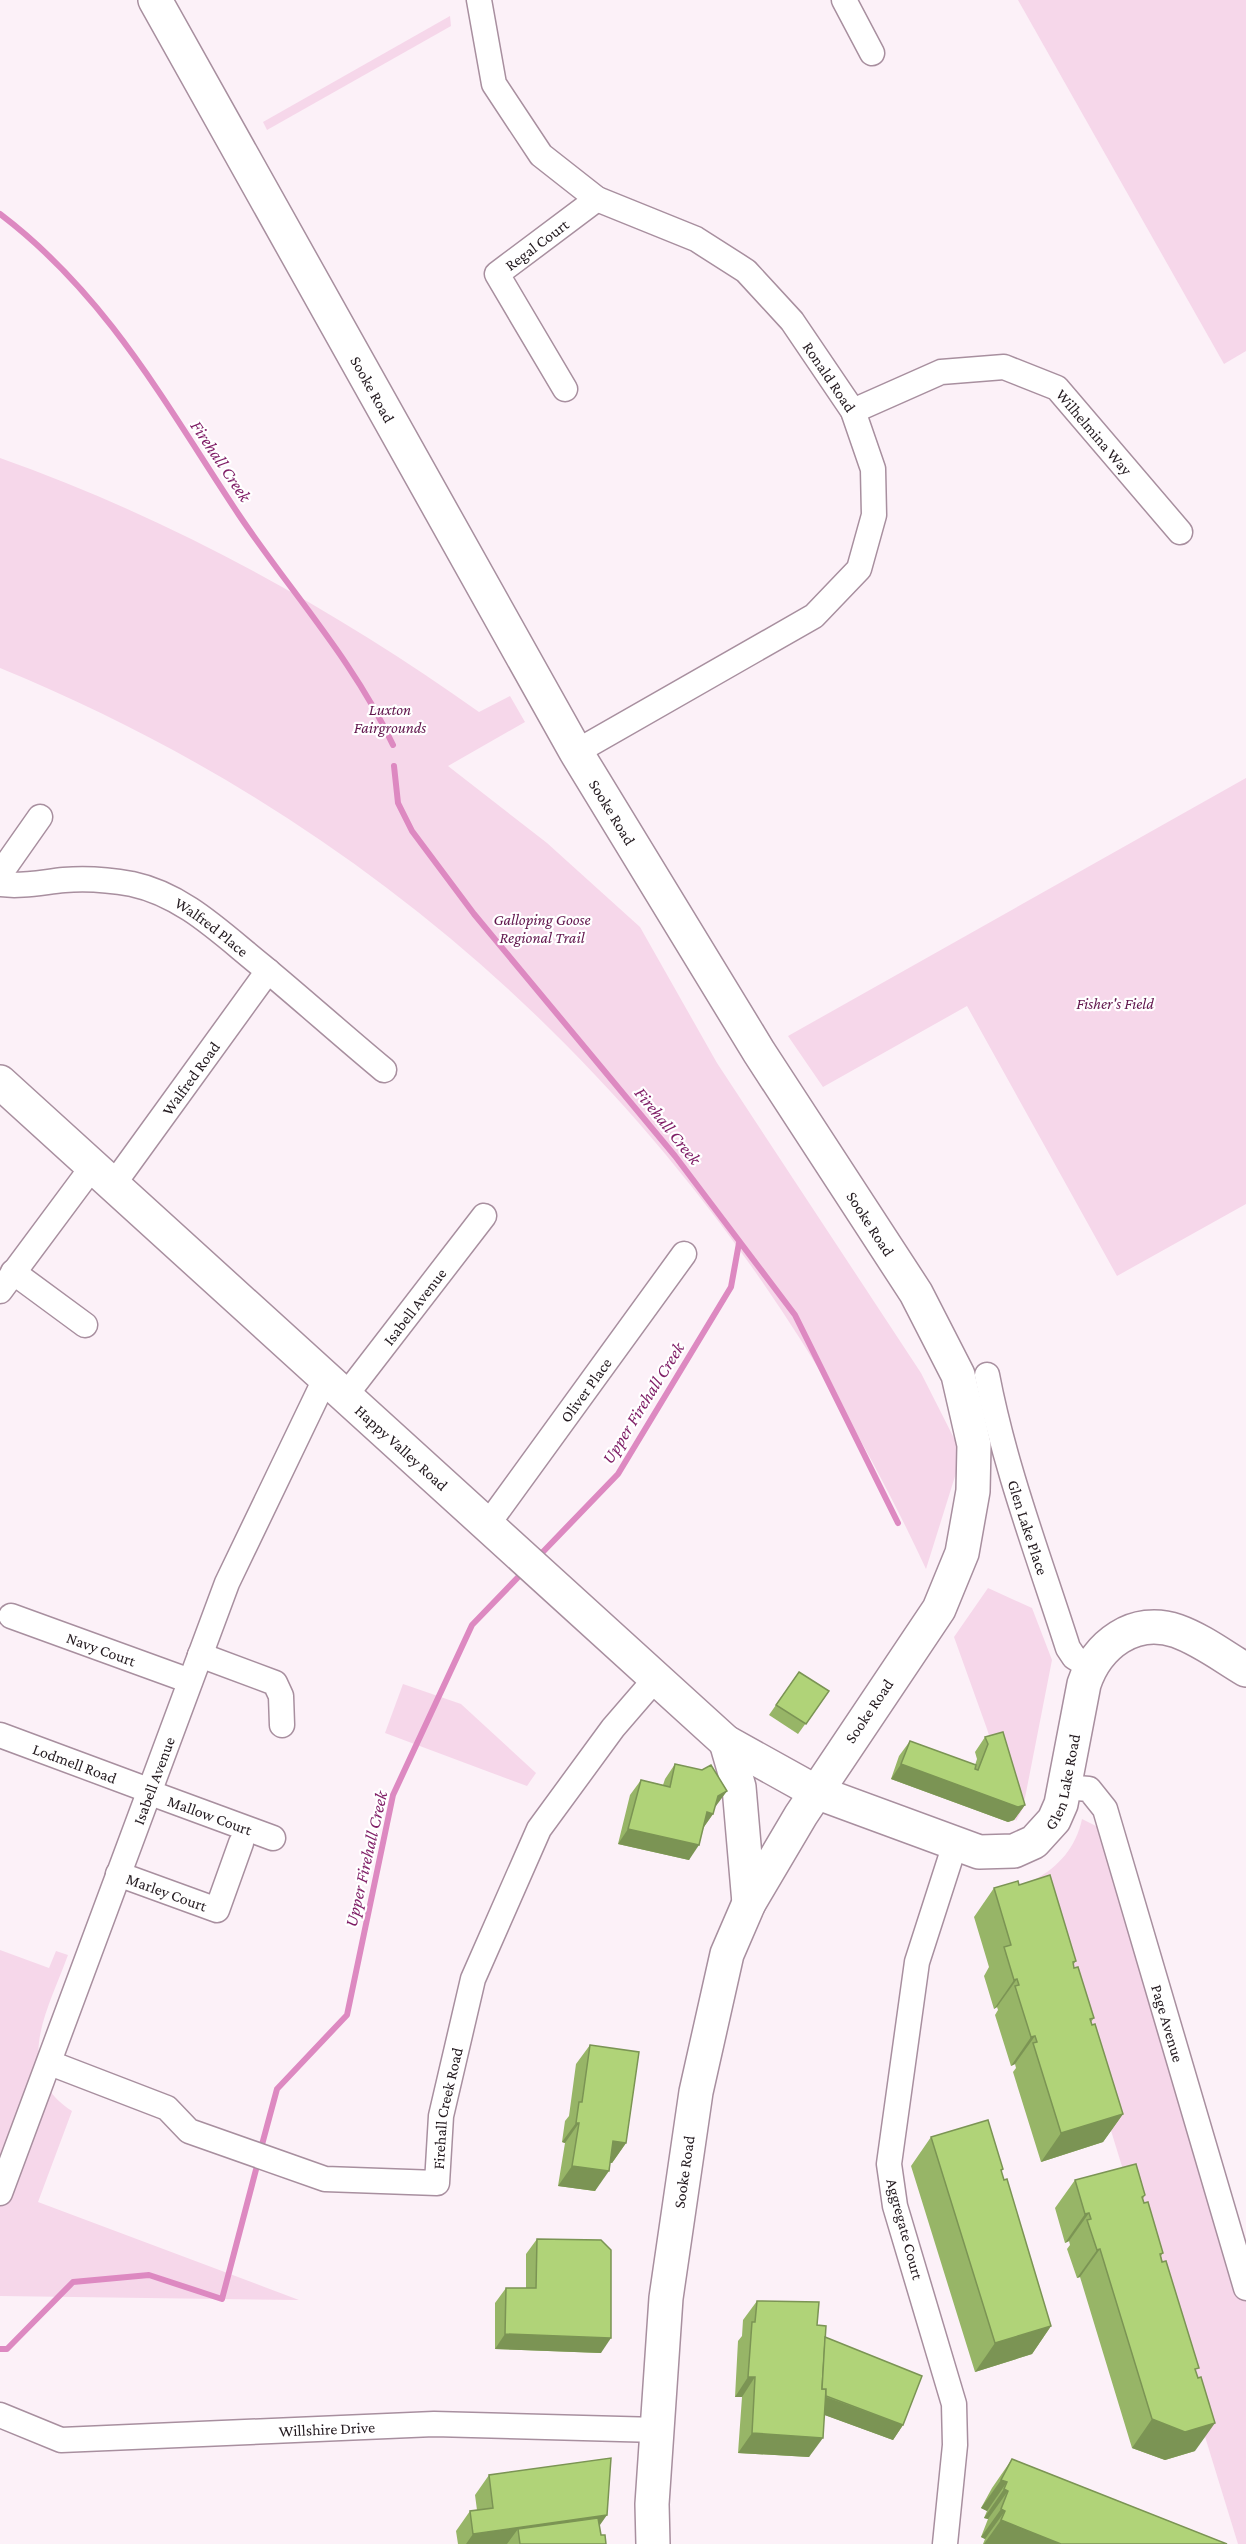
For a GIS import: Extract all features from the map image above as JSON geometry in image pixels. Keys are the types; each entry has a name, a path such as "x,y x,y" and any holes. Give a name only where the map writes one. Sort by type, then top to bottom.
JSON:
{"main road":[{"name":"Sooke Road","path":"155,0 576,752 759,1052 916,1293 958,1375 974,1445 973,1491 962,1553 939,1609 816,1792 749,1903 728,1954 696,2092 666,2298 652,2504 653,2544"},
{"name":"Happy Valley Road","path":"0,1082 726,1742 816,1792"},
{"name":"Glen Lake Road","path":"816,1792 955,1844 990,1854 1023,1848 1044,1833 1054,1820 1064,1786 1090,1667 1112,1640 1126,1633 1150,1627 1177,1631 1246,1670"},
{"path":"726,1742 739,1787 749,1903"}],"street":[{"name":"Ronald Road","path":"479,0 494,84 541,155 597,199 696,239 746,271 792,321 853,411 873,470 874,515 859,569 814,616 576,752"},
{"path":"844,0 872,53"},
{"name":"Regal Court","path":"565,389 497,274 597,199"},
{"name":"Wilhelmina Way","path":"853,411 941,372 1004,367 1057,388 1180,532"},
{"path":"0,874 40,817"},
{"name":"Walfred Place","path":"0,884 12,886 67,880 108,881 135,885 171,898 199,915 384,1070"},
{"name":"Walfred Road","path":"7,1282 103,1176 268,971"},
{"name":"Isabell Avenue","path":"0,2193 50,2063 148,1791 200,1655 254,1524 336,1386 484,1216"},
{"name":"Oliver Place","path":"488,1524 684,1254"},
{"path":"7,1282 85,1325"},
{"name":"Glen Lake Place","path":"987,1375 998,1432 1013,1484 1068,1648 1074,1657 1090,1667"},
{"name":"Navy Court","path":"11,1616 190,1681"},
{"path":"200,1655 275,1683 281,1696 282,1725"},
{"name":"Firehall Creek Road","path":"50,2063 166,2108 189,2131 325,2179 437,2182 441,2116 472,1979 539,1829 613,1728 657,1677"},
{"name":"Lodmell Road","path":"0,1736 148,1791"},
{"name":"Page Avenue","path":"1064,1786 1089,1789 1105,1809 1246,2288"},
{"name":"Mallow Court","path":"148,1791 273,1838"},
{"name":"Marley Court","path":"118,1874 217,1910 242,1843"},
{"name":"Aggregate Court","path":"945,2544 955,2445 954,2404 895,2206 889,2164 917,1962 955,1844"},
{"name":"Willshire Drive","path":"0,2415 61,2439 434,2424 658,2430"}],"green space":[{"path":"1018,0 1246,0 1246,351 1224,364"},
{"path":"450,16 451,26 267,130 263,122"},
{"name":"Galloping Goose Regional Trail","path":"0,458 127,509 248,568 366,637 479,712 510,696 525,722 448,766 547,843 640,927 717,1063 921,1373 962,1454 926,1569 848,1419 760,1278 660,1148 550,1029 429,921 297,824 154,740 0,668"},
{"name":"Fisher's Field","path":"1246,778 1246,1204 1117,1276 967,1006 823,1087 788,1036"},
{"path":"988,1588 1032,1608 1052,1660 1023,1808 1016,1821 987,1729 954,1637"},
{"path":"403,1684 461,1704 536,1773 527,1786 385,1733"},
{"path":"1082,1819 1106,1831 1246,2285 1246,2544 1238,2544 1034,1880 1051,1869 1065,1855 1075,1839"},
{"path":"0,1950 49,1968 56,1951 68,1955 45,2017 38,2058 43,2077 53,2095 72,2111 38,2202 299,2300 0,2296"}],"building":[{"path":"799,1672 829,1691 806,1724 776,1705"},
{"path":"1003,1732 1025,1805 1018,1807 901,1764 910,1741 976,1765 975,1769 978,1770 988,1744 985,1737"},
{"path":"675,1764 702,1770 711,1765 727,1791 718,1796 713,1814 707,1812 699,1845 628,1829 641,1780 670,1787"},
{"path":"1050,1875 1076,1961 1073,1962 1074,1968 1078,1967 1094,2018 1090,2019 1092,2025 1095,2024 1123,2114 1061,2133 1033,2043 1037,2042 1035,2036 1031,2037 1015,1986 1019,1985 1017,1979 1014,1980 1004,1947 1011,1945 994,1888 1018,1881 1019,1885"},
{"path":"590,2045 639,2052 626,2143 613,2141 609,2171 572,2166 579,2123 576,2123 579,2102 582,2102"},
{"path":"988,2120 1003,2169 1001,2170 1004,2180 1007,2179 1051,2326 995,2343 931,2137"},
{"path":"1136,2164 1145,2195 1142,2197 1144,2203 1148,2202 1163,2253 1160,2254 1162,2262 1166,2261 1199,2368 1195,2369 1198,2378 1201,2377 1215,2423 1185,2432 1152,2419 1100,2249 1097,2250 1087,2220 1091,2219 1089,2213 1085,2214 1075,2180"},
{"path":"537,2239 601,2240 611,2250 611,2338 505,2334 506,2288 536,2288"},
{"path":"757,2301 819,2302 817,2325 826,2326 822,2389 826,2389 823,2438 752,2433 755,2377 748,2377 752,2322 755,2322"},
{"path":"825,2337 922,2376 903,2425 826,2396 826,2389 822,2389"},
{"path":"611,2458 607,2515 473,2534 470,2511 493,2508 489,2475"},
{"path":"1012,2459 1227,2544 1061,2544 1001,2520 1005,2511 1001,2509 1008,2491 1004,2489 1007,2482 1001,2480"},
{"path":"598,2518 601,2535 605,2535 606,2544 520,2544 518,2529"}],"waterway":[{"name":"Firehall Creek","path":"0,214 38,246 72,280 132,354 239,515 341,655 360,684 393,745"},
{"name":"Firehall Creek","path":"394,766 398,803 412,831 474,914 675,1156 795,1315 898,1523"},
{"name":"Upper Firehall Creek","path":"538,1557 618,1474 731,1287 739,1243"},
{"name":"Upper Firehall Creek","path":"260,2152 277,2089 347,2015 393,1795 472,1625 525,1570"},
{"name":"Upper Firehall Creek","path":"0,2349 7,2349 73,2282 149,2275 222,2299 258,2162"}],"park label":[{"name":"Luxton Fairgrounds","path":"390,718"}]}
